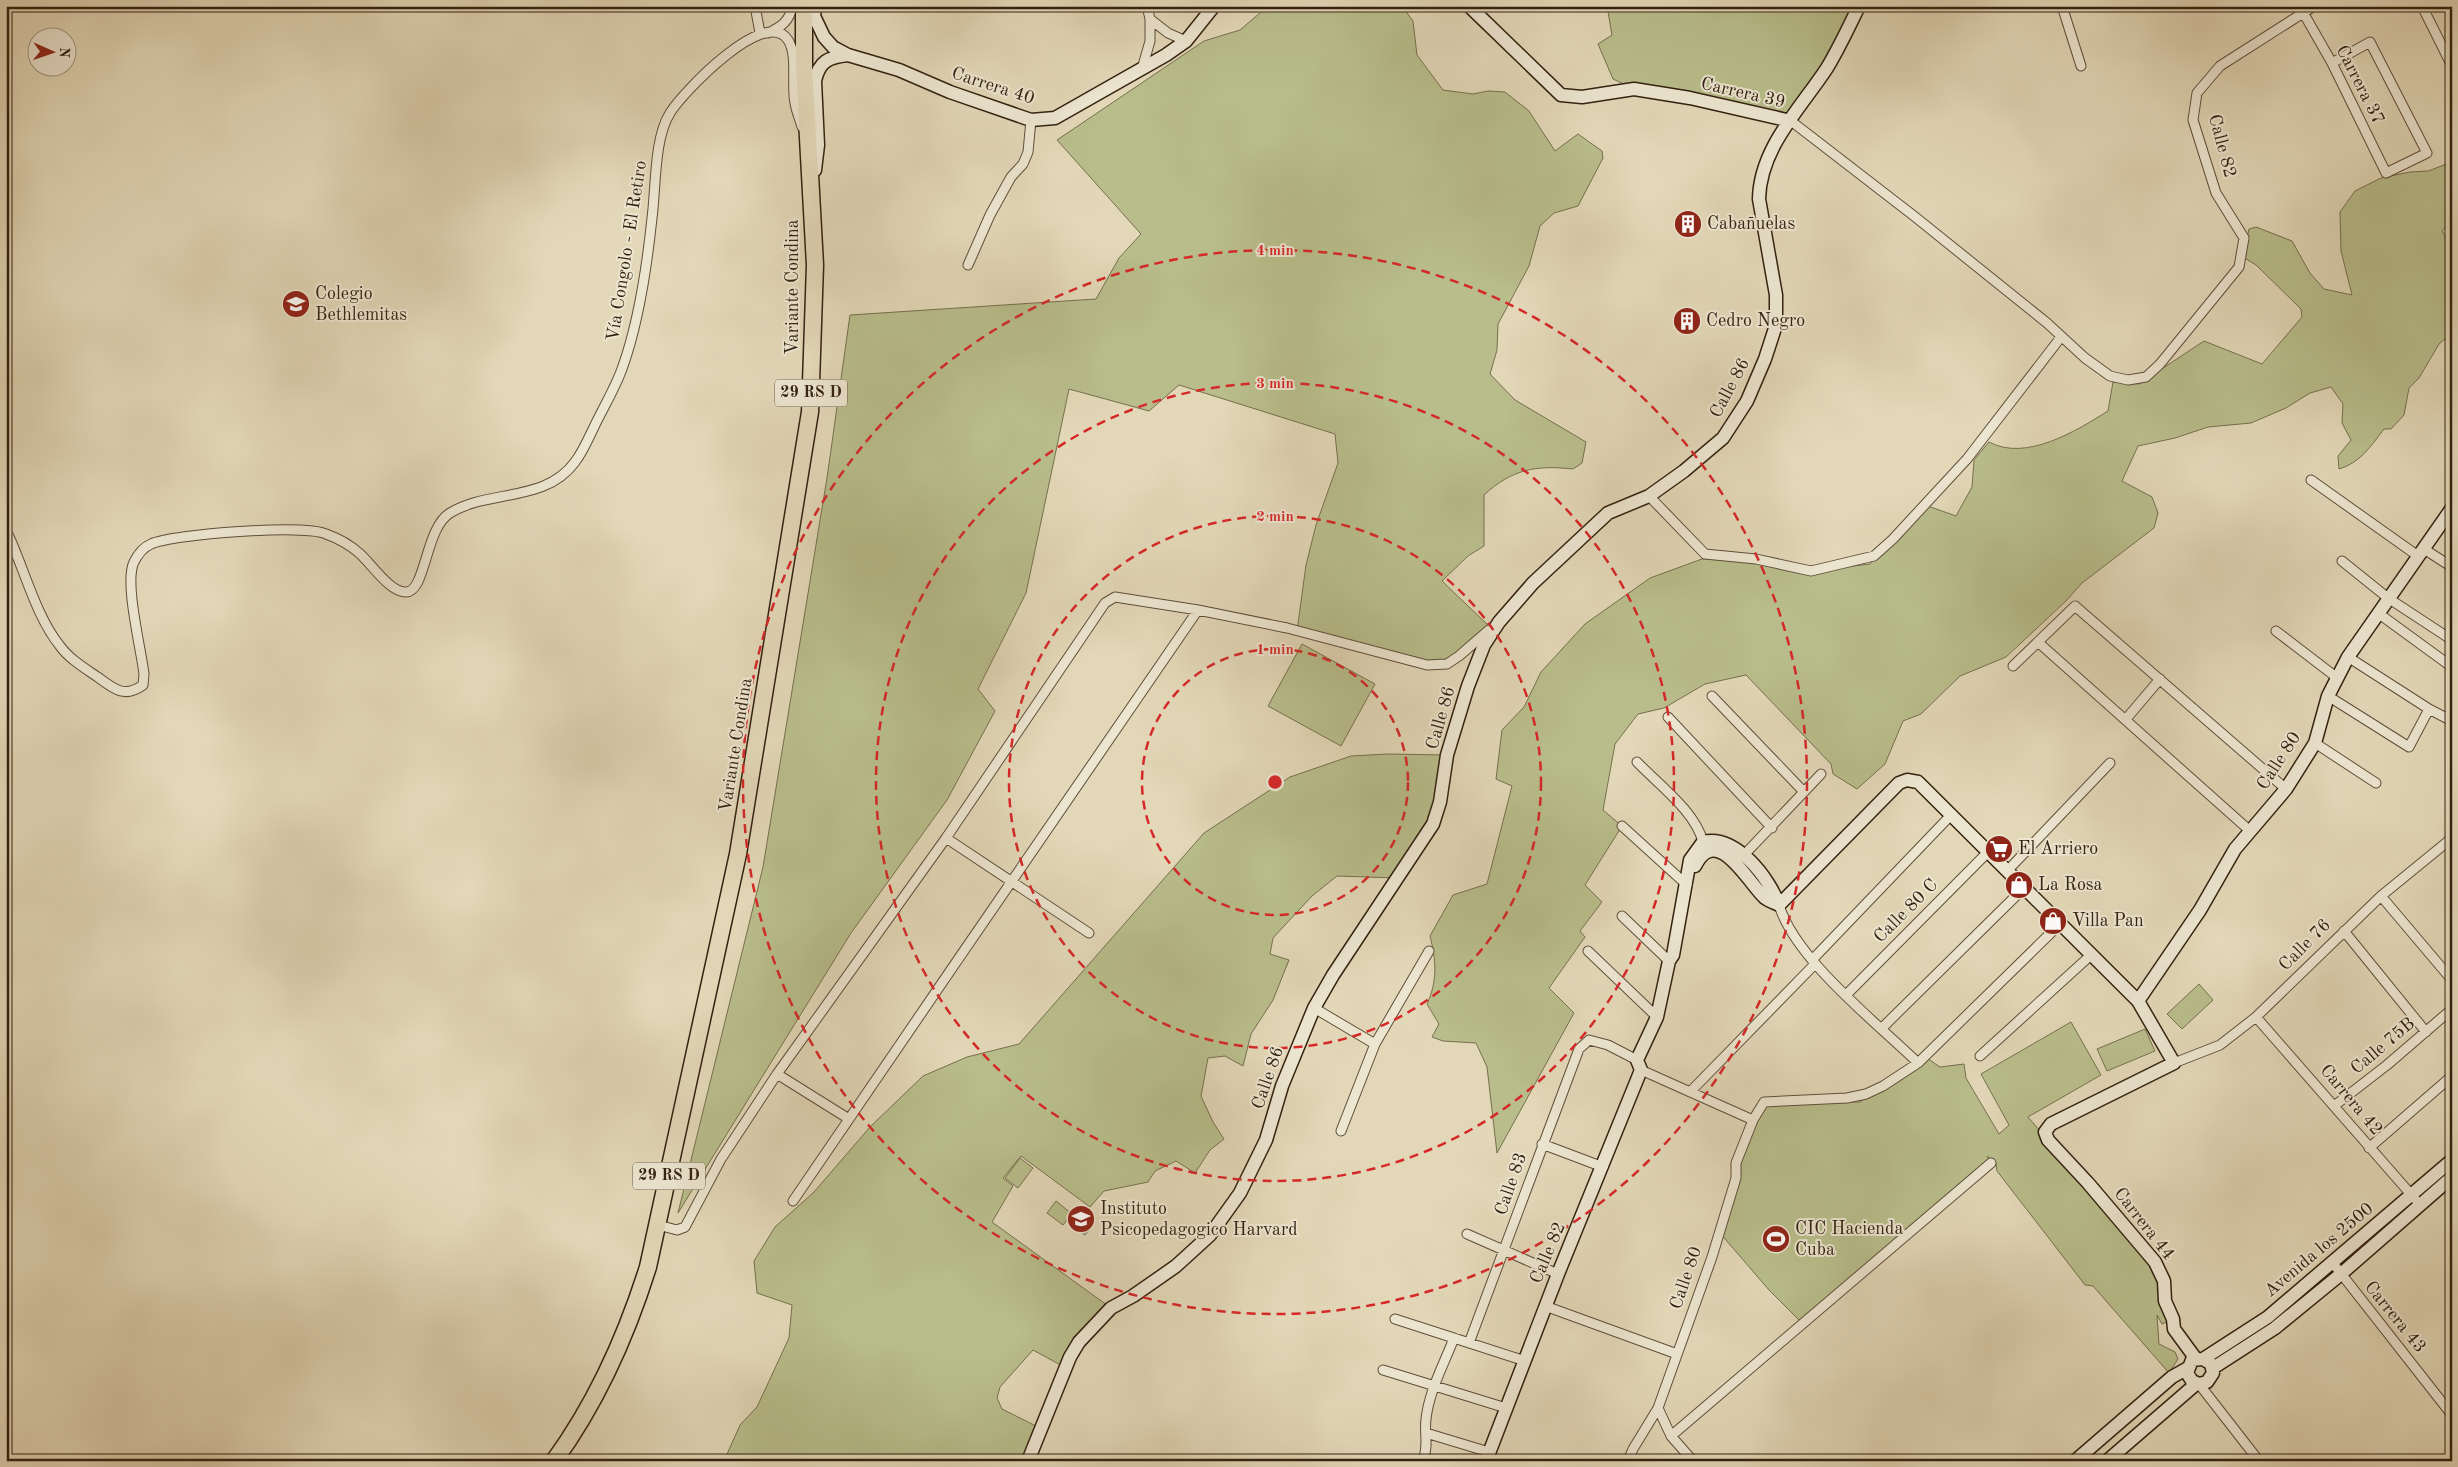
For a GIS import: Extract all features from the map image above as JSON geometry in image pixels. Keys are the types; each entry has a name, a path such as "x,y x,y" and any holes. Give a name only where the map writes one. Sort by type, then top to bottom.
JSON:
{"highway":[{"name":"Variante Condina","path":"554,1461 570,1438 609,1370 638,1297 658,1225 697,1040 730,899 810,412 815,265 804,65 804,6"}],"main road":[{"path":"815,6 814,16 824,37 833,47 848,55"},
{"name":"Carrera 40","path":"848,55 899,70 950,92 1031,120 1055,118 1142,70 1186,41 1214,6"},
{"name":"Carrera 39","path":"1469,6 1561,95 1582,97 1634,89 1690,98 1791,121"},
{"name":"Calle 86","path":"1028,1461 1070,1357 1079,1342 1111,1308 1133,1296 1176,1266 1210,1235 1240,1193 1266,1140 1282,1086 1314,1008 1333,975 1433,824 1440,802 1447,755 1468,686 1484,645 1499,622 1534,583 1595,524 1608,514 1649,496 1684,471 1723,438 1747,402 1776,325 1776,295 1759,199 1760,184 1776,140 1827,67 1859,6"},
{"path":"812,196 818,145 815,81 817,72 822,63 831,57 848,55"},
{"name":"Calle 80","path":"2138,1001 2200,910 2235,849 2286,788 2315,743 2328,696 2336,677 2388,598 2452,508"},
{"path":"1779,905 1899,783 1908,780 1918,782 2138,1001 2172,1064"},
{"path":"1703,842 1720,841 1732,845 1744,855 1774,891 1779,905"},
{"name":"Calle 82","path":"1487,1456 1545,1306 1603,1167 1657,1017 1669,961 1673,955 1688,882 1690,860 1703,842"},
{"path":"1688,882 1700,857 1707,853 1719,852 1736,862 1766,898 1779,905"},
{"name":"Calle 76","path":"2045,1132 2052,1124 2172,1064"},
{"name":"Carrera 44","path":"2045,1132 2048,1140 2088,1183 2155,1262 2164,1281 2165,1301 2173,1320 2174,1329 2193,1360"},
{"name":"Avenida los 2500","path":"2075,1461 2193,1360 2268,1317 2452,1160"},
{"name":"Avenida los 2500","path":"2107,1461 2198,1384 2210,1380 2212,1368 2275,1328 2341,1274 2452,1177"},
{"path":"2198,1384 2189,1378 2193,1360 2207,1360 2212,1368"}],"street":[{"path":"755,6 764,33 784,36 789,41 792,53 794,102 809,147"},
{"name":"Vía Congolo - El Retiro","path":"6,530 20,558 35,601 60,647 83,667 121,692 133,692 142,685 144,674 130,575 140,553 149,544 169,539 273,530 321,531 357,550 394,589 407,593 413,590 420,581 430,541 436,528 439,522 450,513 480,501 536,490 557,481 577,460 623,369 634,332 652,223 659,149 662,133 670,113 712,66 742,43 785,23 791,14 792,6"},
{"path":"1142,70 1150,41 1150,19 1147,6"},
{"path":"2062,6 2081,66"},
{"name":"Calle 82","path":"2243,256 2244,238 2216,193 2193,120 2198,92 2220,66 2314,6"},
{"path":"2422,6 2452,66"},
{"name":"Carrera 37","path":"2304,14 2332,63 2386,173 2427,153 2370,42 2332,63"},
{"path":"1150,19 1168,33 1186,41"},
{"path":"968,265 1002,192 1011,177 1023,164 1028,152 1031,120"},
{"name":"Carrera 39","path":"1791,121 1914,216 2085,358 2110,376 2128,380 2146,377 2160,364 2239,268 2243,256"},
{"path":"1649,496 1705,554 1756,559 1811,572 1874,556 1893,539 1967,459 2061,337"},
{"path":"2311,480 2421,553 2452,567"},
{"path":"2342,561 2388,598 2452,640"},
{"path":"658,1225 677,1230 685,1226 721,1159 777,1074 946,838 1105,603 1115,597 1198,610 1287,628 1427,665 1446,664 1459,656 1499,622"},
{"path":"2013,666 2039,643 2075,606 2286,788"},
{"path":"793,1201 913,1023 1012,884 1198,610"},
{"path":"2378,613 2452,668"},
{"path":"2276,631 2336,677"},
{"path":"2039,643 2249,830"},
{"path":"2348,657 2429,709 2452,721"},
{"path":"2126,719 2160,680"},
{"path":"1712,696 1804,792"},
{"path":"2328,696 2409,747 2429,709"},
{"path":"1668,717 1772,828"},
{"path":"2315,743 2376,783"},
{"path":"1637,762 1684,810 1700,830 1703,842"},
{"path":"2008,870 2110,763"},
{"path":"1744,855 1772,828 1821,774"},
{"path":"1690,1092 1952,814"},
{"path":"1622,826 1688,882"},
{"path":"946,838 1012,884 1089,933"},
{"name":"Calle 76","path":"2172,1064 2220,1045 2256,1017 2381,896 2452,838"},
{"name":"Calle 80 C","path":"1846,995 1989,851"},
{"path":"1882,1028 2025,887"},
{"path":"2381,896 2452,980"},
{"path":"1779,905 1784,920 1813,962 1918,1063 2060,924"},
{"path":"1622,916 1669,961"},
{"path":"2344,931 2426,1032"},
{"path":"1341,1131 1374,1044 1429,950"},
{"path":"1588,951 1657,1017"},
{"path":"1980,1056 2091,955"},
{"path":"1314,1008 1374,1044"},
{"name":"Calle 75B","path":"2334,1106 2452,1009"},
{"name":"Carrera 42","path":"2256,1017 2369,1148 2421,1204"},
{"name":"Calle 83","path":"1469,1343 1579,1049 1589,1040 1608,1045 1639,1065"},
{"name":"Calle 80","path":"1628,1461 1632,1449 1658,1408 1712,1257 1736,1178 1736,1163 1753,1120 1764,1102 1825,1101 1866,1094 1884,1086 1918,1063"},
{"path":"1639,1065 1690,1092 1753,1120"},
{"path":"777,1074 849,1119"},
{"path":"2369,1148 2452,1076"},
{"path":"1542,1144 1603,1167"},
{"path":"1671,1436 1991,1163"},
{"path":"1467,1234 1558,1274"},
{"name":"Carrera 43","path":"2332,1262 2452,1415"},
{"path":"1545,1306 1677,1354"},
{"path":"1395,1319 1525,1360"},
{"path":"1423,1461 1428,1448 1426,1419 1435,1386 1454,1338"},
{"path":"1382,1370 1506,1408"},
{"path":"2198,1384 2259,1461"},
{"path":"1658,1408 1671,1436 1693,1461"},
{"path":"1426,1433 1487,1456"}],"shaded area":[{"path":"1268,6 1402,6 1413,21 1417,55 1443,90 1473,94 1488,91 1505,92 1529,111 1555,151 1578,134 1602,151 1603,158 1578,206 1554,213 1540,226 1529,266 1498,324 1497,350 1490,374 1515,400 1586,442 1582,463 1573,469 1547,468 1515,474 1494,486 1484,495 1484,546 1468,556 1442,581 1491,628 1440,664 1297,631 1306,565 1316,525 1338,463 1335,434 1179,385 1149,411 1069,389 1026,593 978,689 995,711 947,800 851,933 678,1213 763,867 827,478 850,315 1096,299 1119,258 1141,234 1057,140 1204,41 1240,30"},
{"path":"1607,6 1855,6 1826,60 1788,119 1634,89 1613,79 1598,44 1612,35"},
{"path":"2452,162 2452,220 2442,231 2452,248 2452,333 2439,344 2419,378 2409,388 2404,415 2391,429 2384,429 2353,463 2339,469 2338,456 2351,440 2342,423 2343,404 2331,387 2310,393 2286,408 2251,423 2208,427 2175,438 2138,446 2122,481 2152,497 2158,513 2154,528 2082,583 2066,601 2006,657 1960,676 1921,714 1903,721 1885,764 1857,789 1833,774 1831,764 1746,675 1705,684 1664,708 1638,714 1615,744 1603,810 1622,826 1585,885 1602,902 1580,931 1585,937 1549,988 1574,1013 1497,1153 1487,1067 1476,1043 1443,1041 1432,1037 1439,1024 1427,1004 1433,987 1435,970 1430,936 1453,895 1487,884 1512,786 1496,779 1502,730 1524,707 1541,672 1585,624 1650,578 1702,559 1756,559 1811,571 1870,564 1925,505 1956,516 1972,487 1974,460 1989,442 2003,447 2019,448 2050,442 2066,435 2108,411 2113,382 2139,384 2204,341 2262,364 2302,317 2301,309 2256,265 2243,257 2249,229 2256,227 2292,241 2310,273 2324,289 2352,295 2341,251 2340,212 2355,191 2381,178 2410,172 2428,171"},
{"path":"1302,644 1375,684 1341,746 1268,706"},
{"path":"1388,754 1447,755 1433,824 1397,878 1337,876 1312,896 1273,938 1270,954 1289,960 1273,1000 1251,1034 1243,1066 1225,1056 1208,1058 1201,1096 1213,1122 1224,1139 1210,1150 1195,1173 1176,1161 1155,1171 1148,1182 1104,1191 1090,1207 1021,1156 1003,1178 1013,1186 992,1222 1111,1308 1066,1368 1033,1350 1000,1387 997,1398 1002,1409 1040,1428 1027,1461 724,1461 740,1425 757,1407 789,1338 792,1305 757,1293 754,1261 775,1227 814,1192 870,1127 923,1076 967,1057 1019,1044 1204,833 1290,777 1351,756"},
{"path":"2199,984 2213,1000 2182,1029 2167,1014"},
{"path":"2071,1022 2101,1075 2028,1117 2091,1191 2155,1273 2161,1292 2159,1303 2173,1319 2162,1324 2157,1315 2159,1344 2175,1352 2178,1359 2169,1373 2093,1286 2085,1285 1997,1171 1996,1163 1987,1156 1991,1163 1803,1324 1769,1290 1720,1233 1736,1163 1764,1102 1861,1102 1866,1094 1924,1056 1940,1067 1964,1064 1966,1078 1999,1134 2009,1125 1981,1074"},
{"path":"2145,1029 2155,1051 2107,1071 2097,1049"},
{"path":"1020,1158 1033,1168 1018,1188 1005,1178"},
{"path":"1056,1201 1072,1214 1063,1225 1047,1213"},
{"path":"1077,1222 1089,1230 1085,1235 1073,1227"}],"place":[{"name":"Cabañuelas","path":"1688,224"},
{"name":"Colegio Bethlemitas","path":"296,304"},
{"name":"Cedro Negro","path":"1687,321"},
{"name":"El Arriero","path":"1999,849"},
{"name":"La Rosa","path":"2019,885"},
{"name":"Villa Pan","path":"2053,921"},
{"name":"Instituto Psicopedagogico Harvard","path":"1081,1219"},
{"name":"CIC Hacienda Cuba","path":"1776,1239"}]}
